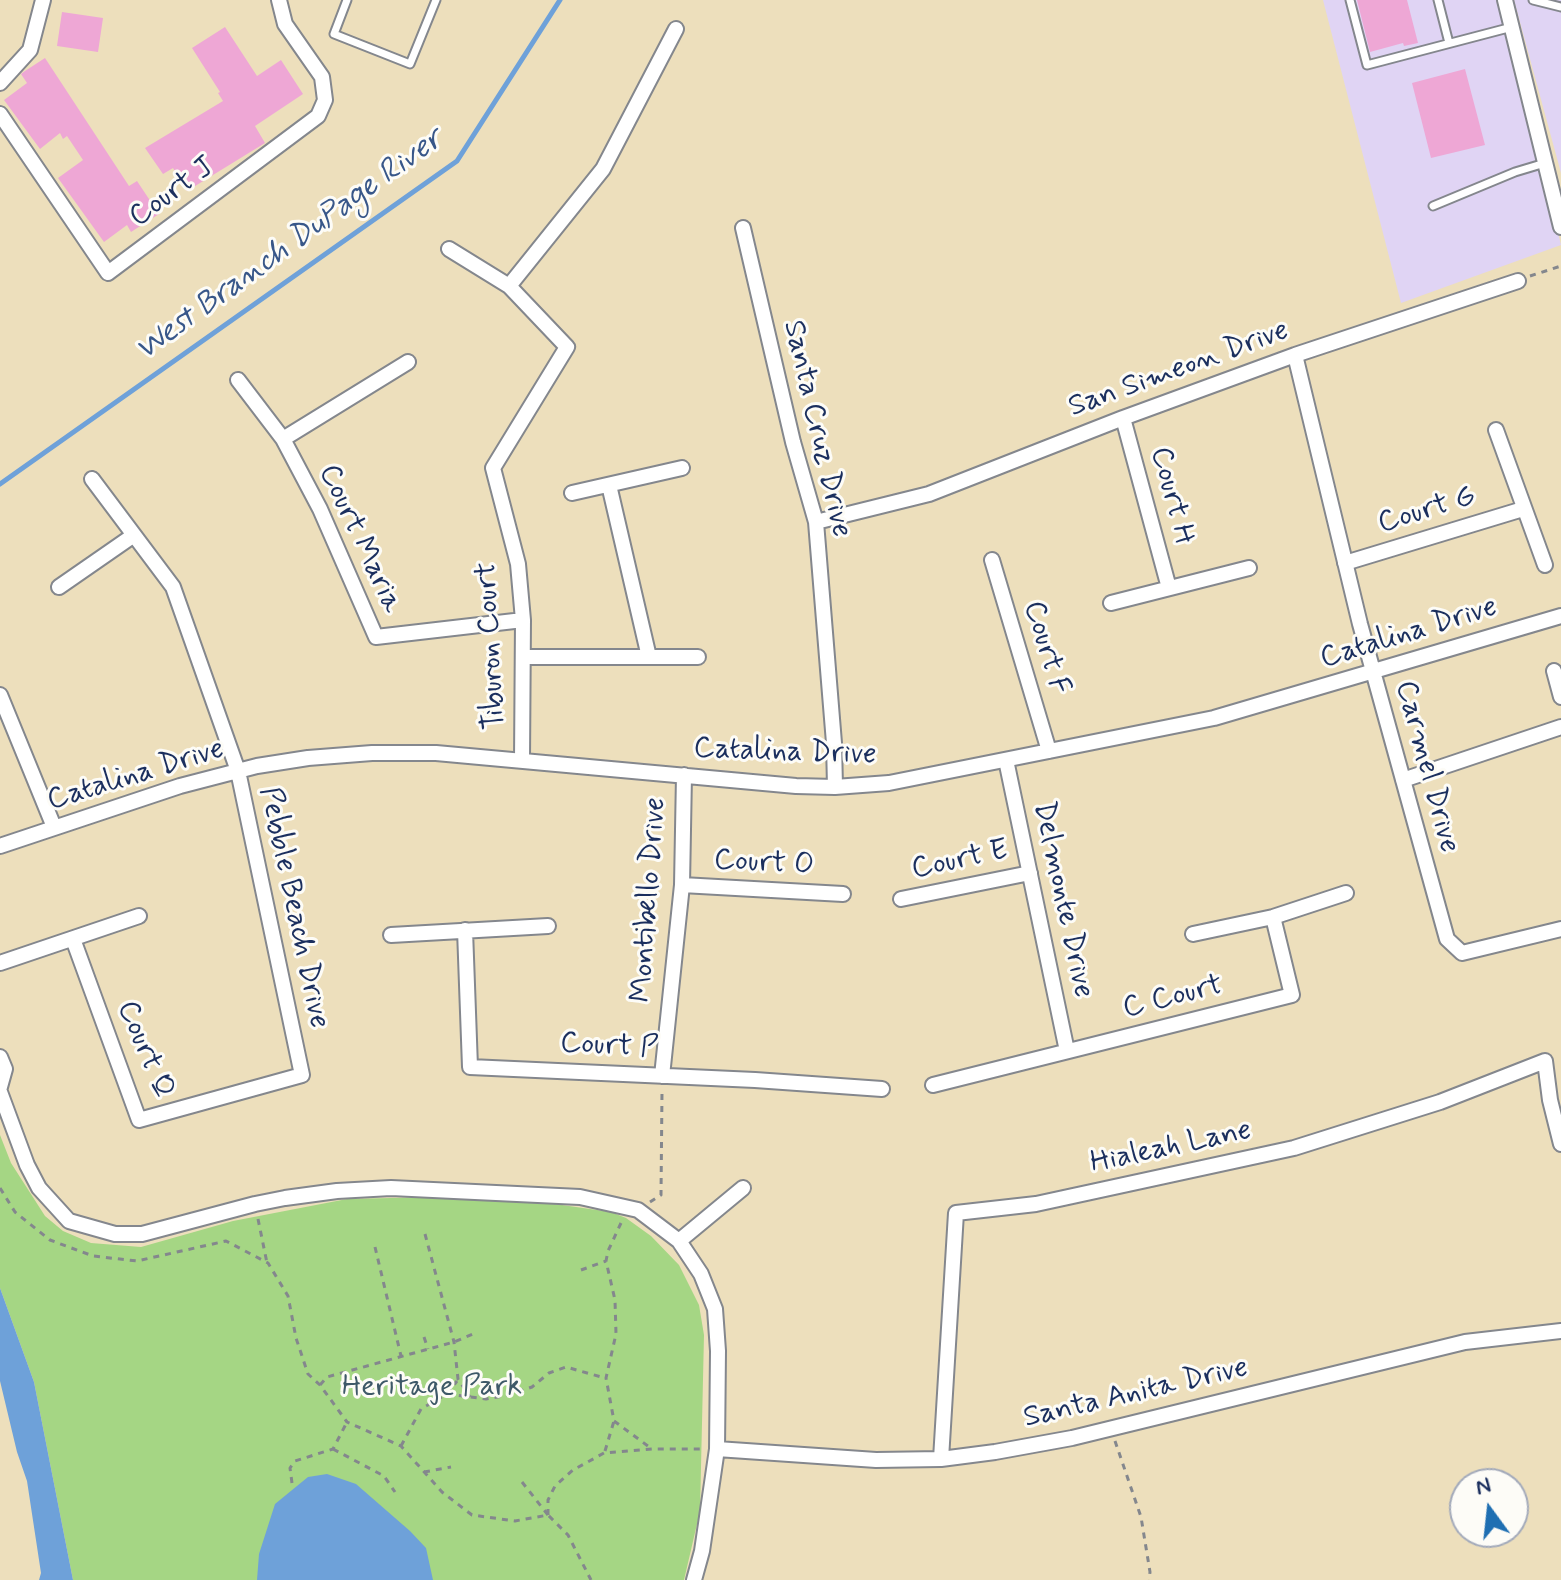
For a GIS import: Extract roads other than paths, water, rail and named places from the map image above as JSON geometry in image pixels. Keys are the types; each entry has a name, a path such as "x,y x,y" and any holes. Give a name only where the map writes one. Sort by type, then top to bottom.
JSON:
{"street":[{"path":"0,83 30,50 43,0"},
{"name":"Court J","path":"0,114 108,273 318,116 325,100 322,77 285,24 279,0"},
{"path":"1505,0 1561,227"},
{"path":"509,286 603,169 676,29"},
{"name":"Santa Cruz Drive","path":"743,228 793,442 816,522 835,787"},
{"name":"Tiburon Court","path":"449,249 509,286 567,347 493,468 518,564 524,657 522,760"},
{"name":"San Simeon Drive","path":"816,522 929,494 1295,355 1518,281"},
{"name":"Carmel Drive","path":"1295,355 1373,672 1447,939 1462,953 1561,929"},
{"path":"283,439 408,362"},
{"name":"Court Maria","path":"238,380 283,439 320,509 376,637 523,620"},
{"name":"Court H","path":"1123,418 1169,588"},
{"name":"Court G","path":"1496,430 1545,565"},
{"path":"572,493 682,468"},
{"name":"Pebble Beach Drive","path":"92,479 173,587 238,771 302,1075"},
{"path":"609,485 649,657"},
{"name":"Court G","path":"1345,563 1523,509"},
{"path":"59,587 134,535"},
{"name":"Court F","path":"992,560 1049,751"},
{"name":"Court H","path":"1111,603 1249,568"},
{"name":"Catalina Drive","path":"0,846 180,786 238,771 308,758 372,753 436,753 835,787 889,783 1214,718 1561,616"},
{"path":"524,657 698,657"},
{"path":"1554,671 1561,697"},
{"path":"0,695 54,827"},
{"path":"1403,780 1561,727"},
{"name":"Delmonte Drive","path":"1006,760 1067,1051"},
{"name":"Montibello Drive","path":"662,1076 682,885 684,775"},
{"name":"Court E","path":"901,899 1030,873"},
{"name":"Court O","path":"682,885 843,894"},
{"path":"1193,934 1273,917 1346,893"},
{"path":"0,963 139,916"},
{"name":"C Court","path":"933,1085 1292,995 1273,917"},
{"path":"391,935 548,926"},
{"name":"Court P","path":"465,930 470,1067 882,1089"},
{"name":"Court Q","path":"73,939 139,1120 302,1075"},
{"path":"0,1057 5,1069 0,1089 27,1165 39,1188 69,1221 115,1234 142,1234 255,1204 337,1191 391,1188 580,1197 638,1210 679,1241 701,1274 715,1309 717,1449 702,1551 694,1580"},
{"name":"Hialeah Lane","path":"941,1459 956,1213 1036,1204 1294,1148 1440,1102 1545,1061 1550,1100 1561,1144"},
{"path":"679,1241 743,1188"},
{"name":"Santa Anita Drive","path":"717,1449 876,1460 941,1459 1046,1443 1465,1342 1561,1331"}],"lane":[{"path":"347,0 334,34 410,64 436,0"},
{"path":"1350,0 1367,65 1512,27"},
{"path":"1438,0 1449,43"},
{"path":"1533,0 1561,7"},
{"path":"1433,206 1545,163"}],"water":[{"path":"0,1288 34,1382 73,1580 39,1580 41,1573 27,1481 0,1381"},
{"path":"327,1474 356,1484 410,1531 426,1548 433,1580 257,1580 259,1554 275,1504 308,1477"}],"waterway":[{"name":"West Branch DuPage River","path":"0,484 457,161 560,0"}],"park label":[{"name":"Heritage Park","path":"432,1388"}]}
